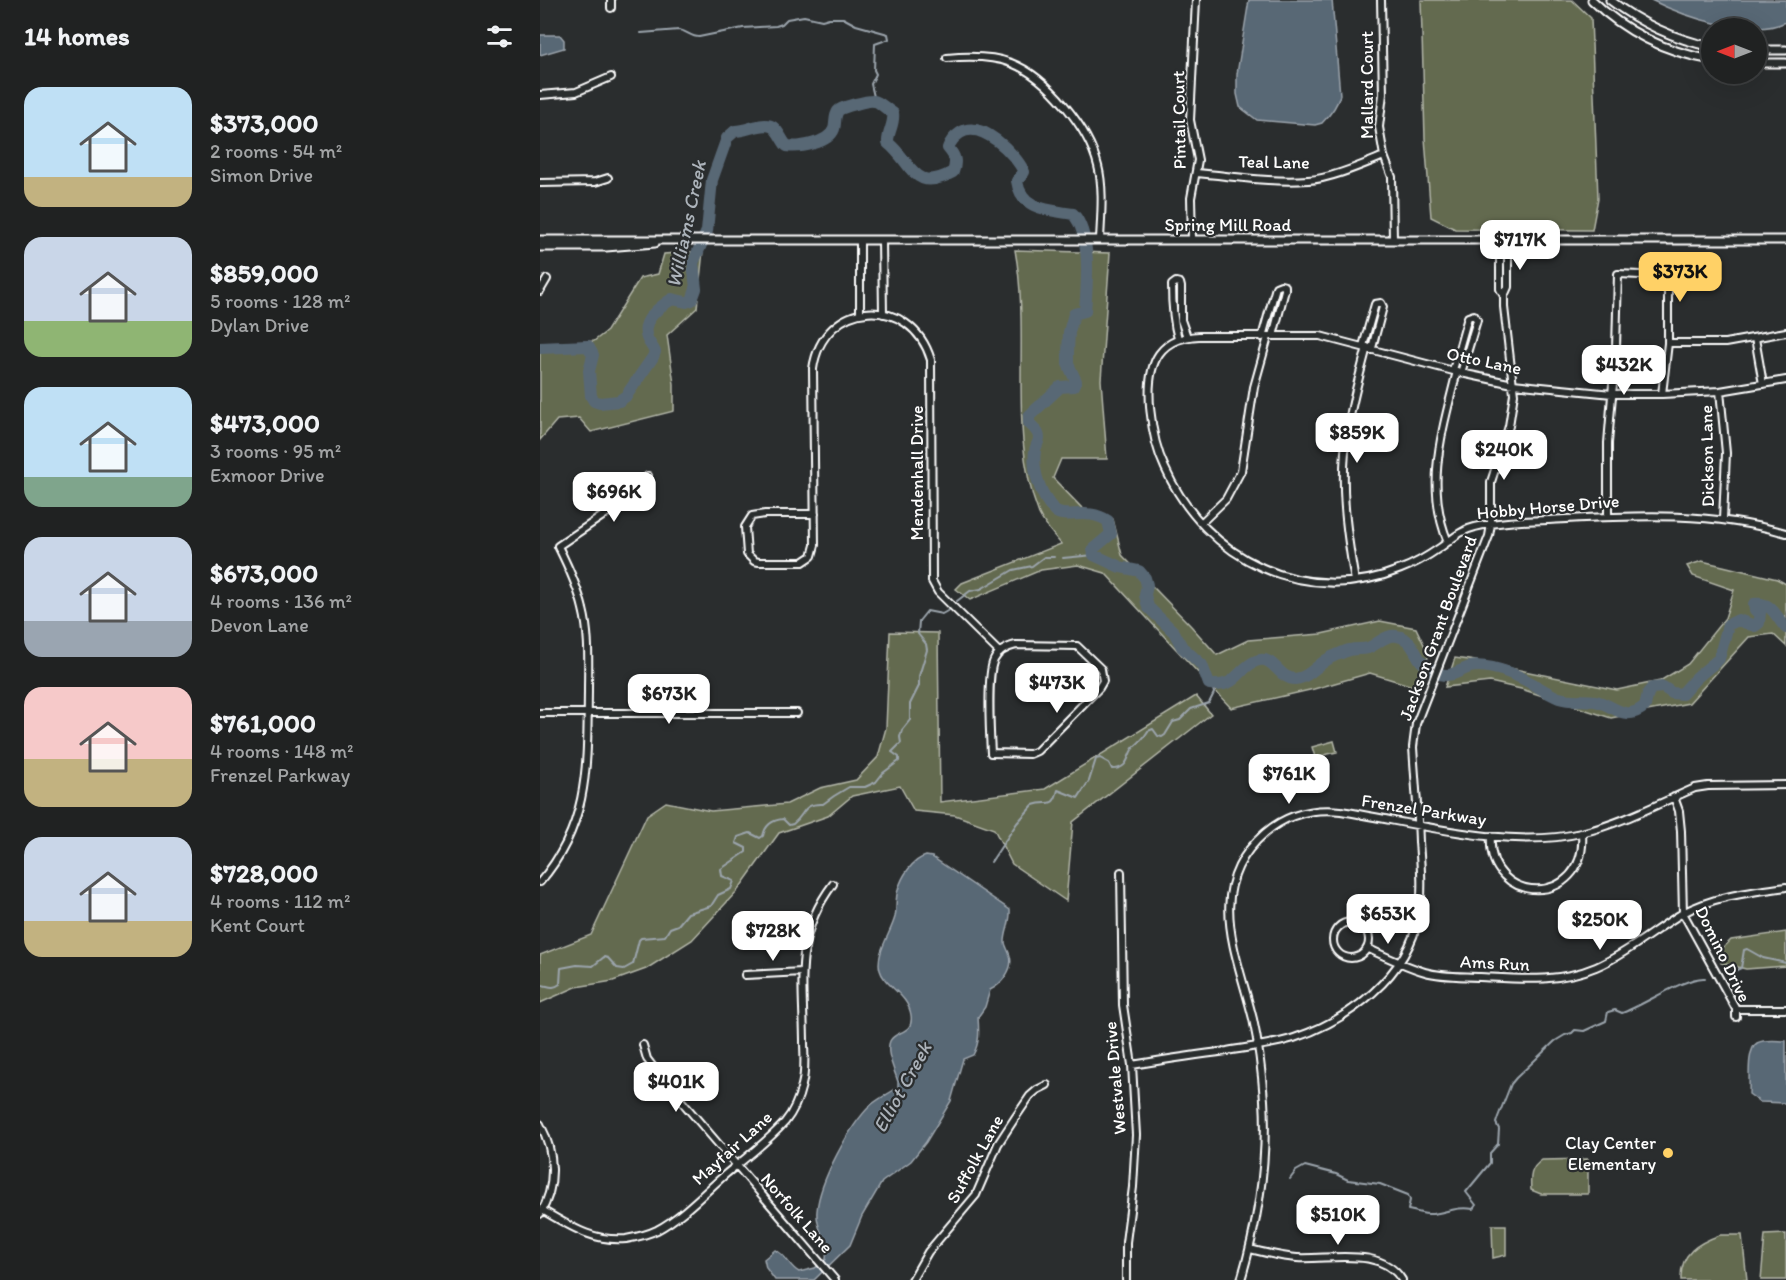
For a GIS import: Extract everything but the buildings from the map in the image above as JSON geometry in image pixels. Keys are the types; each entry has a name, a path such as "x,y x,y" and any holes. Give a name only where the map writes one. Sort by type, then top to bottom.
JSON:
{"street":[{"path":"611,0 611,8"},
{"name":"Pintail Court","path":"1192,240 1191,198 1196,173 1197,150 1190,120 1196,0"},
{"name":"Mallard Court","path":"1381,0 1383,94 1379,127 1384,156 1392,177 1393,240"},
{"path":"1592,0 1620,24 1651,41 1701,57"},
{"path":"1610,0 1638,20 1658,30 1701,44"},
{"path":"1767,50 1786,50"},
{"path":"947,58 992,58 1011,63 1038,80 1071,113 1092,146 1098,166 1101,183 1100,240"},
{"path":"1767,63 1786,63"},
{"path":"540,95 576,92 611,77"},
{"name":"Teal Lane","path":"1196,173 1308,180 1384,156"},
{"path":"540,183 595,182 608,178"},
{"name":"Jackson Grant Boulevard","path":"1132,1065 1258,1046 1294,1038 1353,1008 1377,989 1399,963 1410,942 1419,916 1422,886 1413,747 1416,724 1489,536 1491,482 1513,411 1513,384 1506,335 1504,296 1508,287 1504,239"},
{"name":"Spring Mill Road","path":"540,240 1786,240"},
{"name":"Spring Mill Road","path":"540,247 606,247 653,244 670,240"},
{"path":"815,514 752,516 745,527 747,554 754,561 759,562 803,562 814,550 815,514 813,369 815,354 825,335 832,328 840,321 860,314 860,240"},
{"path":"882,240 883,314"},
{"path":"1608,517 1606,474 1616,348 1618,274 1663,276 1668,282 1668,343 1662,394"},
{"path":"540,291 547,279"},
{"path":"1178,339 1173,321 1172,285 1174,283 1180,283 1182,287 1181,320 1187,337"},
{"path":"1201,523 1226,499 1241,471 1254,387 1267,336 1275,287 1285,286 1267,336"},
{"path":"1355,581 1346,524 1345,459 1351,409 1375,304 1381,303 1383,307 1367,347"},
{"name":"Mendenhall Drive","path":"860,314 883,314 896,317 915,329 927,348 931,360 933,584 940,594 1000,653"},
{"path":"1448,542 1438,511 1437,464 1444,420 1468,317 1474,315 1477,320 1457,372"},
{"path":"1668,343 1703,345 1786,332"},
{"name":"Otto Lane","path":"1178,339 1187,337 1320,336 1457,372 1513,384 1612,394 1720,391 1786,380"},
{"path":"1755,338 1763,384"},
{"name":"Hobby Horse Drive","path":"1178,339 1159,354 1152,370 1153,427 1164,467 1182,500 1201,523 1228,548 1256,566 1270,571 1314,581 1355,581 1403,569 1428,556 1463,531 1491,524 1663,515 1723,519 1786,533"},
{"name":"Dickson Lane","path":"1720,391 1726,453 1723,519"},
{"path":"540,882 553,866 569,836 581,802 587,773 586,625 575,584 558,546 615,507 648,476"},
{"path":"1016,645 1076,645 1101,669 1104,675 1103,681 1099,688 1037,751 1030,754 991,753 991,671 992,663 1000,653 1016,645"},
{"path":"540,713 797,713"},
{"name":"Frenzel Parkway","path":"1241,1280 1259,1206 1264,1154 1264,1103 1258,1046 1228,915 1237,868 1261,837 1281,822 1297,814 1316,810 1341,811 1491,836 1531,839 1582,833 1702,786 1786,785"},
{"name":"Domino Drive","path":"1674,797 1679,811 1681,831 1683,913 1736,1008 1736,1017"},
{"path":"1491,836 1494,859 1502,873 1516,884 1541,890 1557,885 1573,872 1582,851 1582,833"},
{"name":"Westvale Drive","path":"1121,872 1123,1005 1132,1065 1135,1114 1135,1157 1126,1242 1126,1280"},
{"name":"Mayfair Lane","path":"541,1212 580,1232 602,1239 642,1236 671,1221 785,1122 798,1099 804,1074 802,972 806,936 814,915 833,884"},
{"name":"Ams Run","path":"1367,948 1423,972 1447,976 1534,980 1562,977 1597,967 1609,961 1683,913 1710,901 1734,894 1786,887"},
{"path":"1354,922 1359,924 1364,927 1369,937 1367,948 1363,953 1352,957 1341,954 1334,944 1335,932 1344,924 1354,922"},
{"path":"745,975 802,972"},
{"path":"1736,1008 1786,1009"},
{"name":"Norfolk Lane","path":"643,1045 649,1062 835,1280"},
{"name":"Suffolk Lane","path":"912,1280 928,1252 976,1195 1004,1133 1030,1096 1047,1085"},
{"path":"540,1124 547,1138 552,1166 549,1191 541,1212"},
{"path":"1250,1249 1293,1258 1373,1259 1388,1264 1402,1280"}],"green space":[{"path":"1421,0 1572,0 1591,18 1598,198 1592,230 1455,229 1431,217 1425,138"},
{"path":"1015,250 1110,253 1101,380 1107,459 1061,459 1053,478 1082,508 1113,519 1122,555 1217,655 1248,640 1321,634 1380,621 1416,628 1429,655 1416,687 1370,673 1314,689 1231,708 1105,573 1078,565 1041,570 970,600 956,589 962,583 1061,544 1039,514 1029,483 1022,418 1021,316"},
{"path":"703,251 697,308 667,335 674,384 674,411 591,432 579,418 557,420 540,440 540,344 594,341 607,331 640,278 658,274 664,254"},
{"path":"1702,561 1777,579 1786,584 1786,646 1773,634 1749,637 1689,703 1611,718 1521,689 1490,682 1445,687 1455,658 1617,690 1660,681 1688,664 1725,618 1734,590 1693,576 1687,566"},
{"path":"890,632 938,633 940,802 1045,789 1196,696 1211,714 1073,822 1066,901 1012,864 994,829 955,815 914,811 900,786 852,796 828,816 779,833 738,890 692,940 646,969 613,981 576,987 540,1003 540,955 591,935 647,815 666,802 711,811 787,804 820,788 856,780 878,757 886,728"},
{"path":"1334,741 1337,752 1315,757 1312,747"},
{"path":"1786,932 1786,966 1746,969 1721,963 1723,948 1731,940"},
{"path":"1588,1159 1588,1194 1541,1194 1531,1190 1532,1173 1535,1166 1542,1160"},
{"path":"1492,1225 1506,1225 1506,1255 1493,1258"},
{"path":"1786,1234 1786,1280 1761,1280 1765,1235"},
{"path":"1720,1235 1742,1235 1747,1280 1681,1280 1681,1271 1692,1250"}],"water":[{"path":"1249,0 1332,0 1340,95 1333,110 1322,123 1315,125 1257,120 1240,107 1237,94 1237,74"},
{"path":"1651,0 1786,0 1786,22 1771,27 1767,27 1767,18 1701,20"},
{"path":"540,35 560,35 564,40 564,48 540,55"},
{"name":"Elliot Creek","path":"926,856 932,857 1010,910 1005,942 1011,961 1010,966 1002,980 990,990 985,1007 978,1017 977,1046 973,1055 963,1059 951,1101 926,1142 911,1161 882,1182 862,1216 850,1245 814,1280 775,1280 766,1268 764,1259 775,1250 799,1272 815,1268 826,1259 826,1246 818,1223 817,1211 829,1170 845,1140 863,1114 871,1105 898,1087 889,1045 892,1038 910,1026 911,1015 905,1001 882,976 879,964 884,943 895,917 897,893 902,879 912,865"},
{"path":"1771,1040 1786,1041 1786,1103 1760,1102 1749,1094 1751,1052 1757,1043"}],"waterway":[{"path":"641,33 679,30 699,37 743,28 776,26 787,19 804,16 822,20 843,18 856,25 888,34 889,39 875,44 874,70 876,74 871,84 875,101"},
{"name":"Williams Creek","path":"540,348 588,346 593,355 589,371 591,396 594,401 600,403 619,401 626,396 655,352 646,331 646,325 652,315 672,299 686,302 692,300 696,289 693,263 707,231 712,180 727,138 735,131 769,125 775,129 787,146 813,144 831,134 840,109 876,101 893,113 888,143 921,178 929,180 940,178 953,172 955,162 948,148 950,144 960,133 968,130 978,131 997,140 1014,156 1024,172 1017,181 1024,198 1038,207 1073,214 1079,223 1086,247 1087,275 1085,311 1074,314 1069,332 1068,364 1076,381 1074,386 1060,387 1029,416 1029,423 1039,436 1034,459 1036,475 1046,499 1055,511 1065,514 1093,515 1108,521 1111,534 1093,549 1094,555 1120,567 1139,571 1147,585 1145,595 1148,607 1174,632 1182,647 1202,665 1209,684 1225,684 1250,664 1262,660 1272,664 1289,678 1300,678 1334,656 1352,649 1368,648 1388,637 1396,636 1408,642 1421,661 1440,674 1452,674 1475,666 1491,667 1517,676 1559,698 1595,701 1625,713 1631,713 1645,706 1648,693 1652,688 1663,687 1672,693 1682,694 1696,678 1719,659 1728,625 1738,620 1755,626 1759,623 1760,613 1755,610 1754,604 1770,608 1786,628"},
{"path":"1063,558 1094,555"},
{"path":"957,601 970,591 981,589 1013,570 1032,566 1044,557 1054,557"},
{"path":"540,985 557,986 560,984 561,968 577,965 593,966 604,957 608,958 617,968 624,969 633,964 641,938 665,936 670,928 678,925 688,913 711,906 718,895 731,889 734,881 722,876 721,869 746,852 746,848 736,843 738,837 750,833 760,838 770,824 783,819 789,825 793,824 811,805 823,804 849,787 865,787 876,782 883,773 899,761 899,757 892,752 901,743 902,730 910,720 910,704 919,686 919,676 927,650 926,644 918,634 919,621 927,611 942,614 949,610"},
{"path":"991,862 1017,823 1033,805 1052,802 1058,790 1078,798 1089,781 1096,759 1100,758 1109,763 1112,769 1122,767 1132,749 1148,731 1153,729 1158,736 1162,737 1173,722 1180,720 1191,709 1209,703 1214,693 1212,685"},
{"name":"Ams Run","path":"1732,972 1741,968 1744,950 1747,949 1763,958 1786,963"},
{"name":"Ams Run","path":"1290,1179 1296,1171 1305,1166 1336,1174 1348,1180 1380,1184 1408,1195 1410,1200 1408,1210 1430,1214 1473,1209 1476,1205 1466,1192 1490,1163 1490,1153 1498,1144 1499,1129 1496,1123 1511,1084 1516,1078 1555,1041 1575,1030 1584,1031 1606,1021 1608,1012 1615,1010 1622,1013 1676,986 1705,978"}],"place":[{"name":"Clay Center Elementary","path":"1668,1153"}]}
